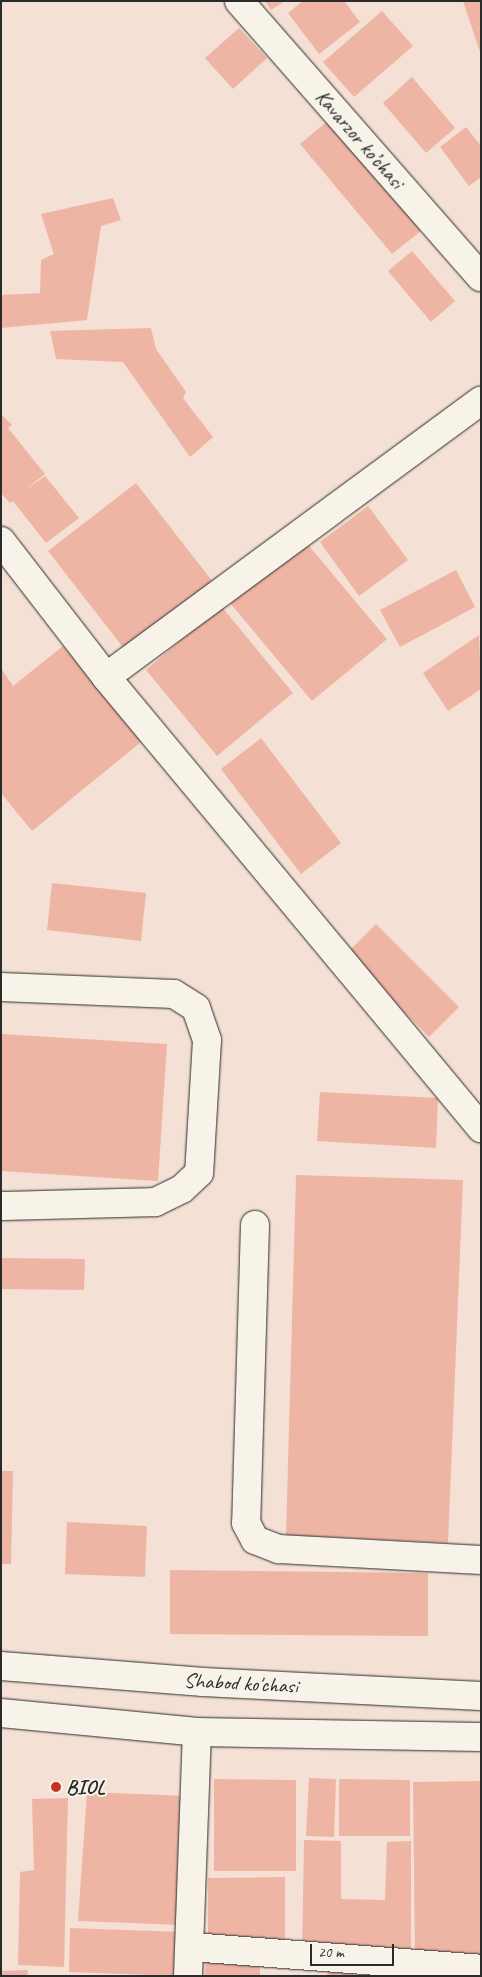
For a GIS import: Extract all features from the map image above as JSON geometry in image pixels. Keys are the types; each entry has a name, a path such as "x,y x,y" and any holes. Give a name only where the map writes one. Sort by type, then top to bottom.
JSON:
{"street":[{"name":"Kavarzor ko’chasi","path":"239,1 481,277"},
{"path":"106,677 481,401"},
{"path":"1,541 106,677 481,1128"},
{"path":"1,987 174,994 196,1008 207,1040 199,1173 182,1189 155,1202 1,1206"},
{"path":"255,1225 246,1523 255,1540 279,1549 481,1560"},
{"name":"Shabod ko'chasi","path":"1,1666 202,1682 481,1696"},
{"path":"1,1713 197,1732 481,1736"},
{"path":"188,1976 191,1948 197,1732"},
{"path":"191,1948 481,1969"}],"building":[{"path":"265,1 285,1 271,10"},
{"path":"303,1 344,1 360,22 319,54 288,13"},
{"path":"463,1 481,1 481,52 480,52"},
{"path":"382,11 413,46 354,97 323,62"},
{"path":"239,28 267,58 233,89 205,58"},
{"path":"412,77 455,128 426,153 383,103"},
{"path":"329,120 421,231 392,254 300,144"},
{"path":"466,127 481,146 481,177 469,186 440,147"},
{"path":"113,198 121,220 101,226 87,320 1,328 1,295 40,293 41,260 54,254 41,214"},
{"path":"412,251 455,301 431,322 388,271"},
{"path":"151,328 156,349 186,392 183,398 213,437 190,457 123,362 56,359 50,331"},
{"path":"1,414 12,425 8,428 45,474 25,490 45,476 79,518 46,543 13,501 10,503 1,493"},
{"path":"136,483 213,582 125,650 48,551"},
{"path":"368,506 408,560 359,596 320,542"},
{"path":"305,541 387,639 312,701 230,603"},
{"path":"456,570 475,607 400,647 380,610"},
{"path":"221,606 293,693 217,756 146,670"},
{"path":"479,635 481,689 448,711 423,673"},
{"path":"63,646 141,742 32,831 1,793 1,668 13,686"},
{"path":"261,738 341,843 301,874 221,769"},
{"path":"52,883 146,893 141,941 47,930"},
{"path":"376,924 459,1007 429,1037 346,954"},
{"path":"1,1034 167,1044 158,1181 1,1171"},
{"path":"320,1092 438,1098 436,1148 317,1141"},
{"path":"296,1175 463,1180 448,1543 286,1535"},
{"path":"1,1258 85,1259 84,1290 1,1289"},
{"path":"1,1471 13,1471 11,1564 1,1564"},
{"path":"67,1522 147,1526 145,1577 65,1574"},
{"path":"170,1570 428,1573 428,1636 170,1634"},
{"path":"309,1778 336,1779 334,1837 306,1836"},
{"path":"214,1779 296,1780 296,1871 214,1871"},
{"path":"339,1779 410,1780 410,1836 339,1836"},
{"path":"481,1781 481,1958 415,1959 413,1782"},
{"path":"87,1792 186,1796 181,1925 78,1921"},
{"path":"68,1798 64,1967 18,1965 20,1872 34,1870 32,1799"},
{"path":"304,1840 341,1841 341,1899 385,1900 387,1842 411,1841 411,1953 302,1954"},
{"path":"285,1877 285,1945 208,1945 208,1878"},
{"path":"70,1928 181,1932 179,1976 69,1972"},
{"path":"206,1957 260,1963 260,1976 205,1976"},
{"path":"328,1962 355,1963 354,1976 327,1976"},
{"path":"28,1970 27,1976 1,1976 1,1971"}],"place":[{"name":"BIOL","path":"56,1787"}]}
